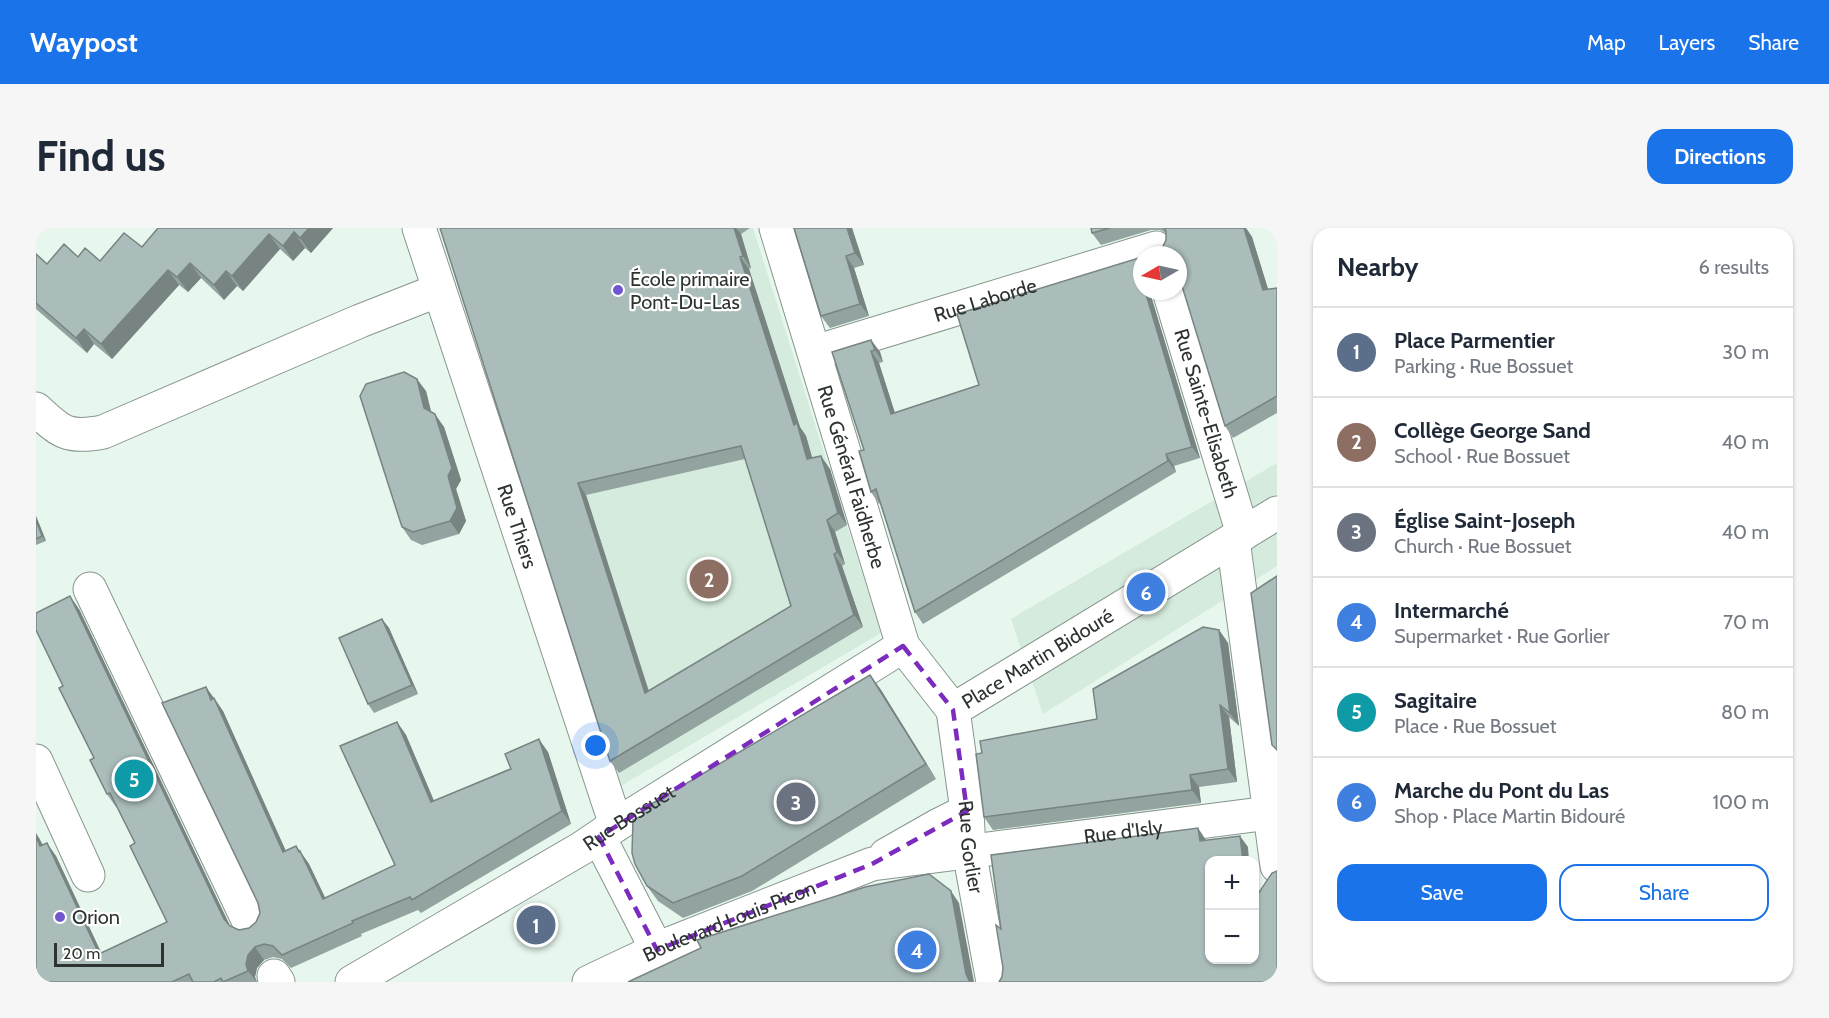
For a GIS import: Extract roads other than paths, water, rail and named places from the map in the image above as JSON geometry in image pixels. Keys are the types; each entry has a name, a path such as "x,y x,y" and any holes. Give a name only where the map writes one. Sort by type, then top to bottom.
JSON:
{"street":[{"name":"Rue Thiers","path":"419,228 608,831 657,950"},
{"name":"Rue Général Faidherbe","path":"776,228 903,646 953,710"},
{"name":"Rue Laborde","path":"815,352 1155,244"},
{"path":"36,409 56,429 68,434 77,436 103,432 360,321 439,290"},
{"name":"Rue Sainte-Elisabeth","path":"1172,300 1238,537 1274,812 1277,866"},
{"name":"Place Martin Bidouré","path":"953,710 1277,513"},
{"path":"90,589 250,924"},
{"name":"Rue Bossuet","path":"352,982 608,831 903,646"},
{"name":"Rue Gorlier","path":"953,710 967,811 969,851 993,982"},
{"path":"38,774 87,875"},
{"name":"Boulevard Louis Picon","path":"589,982 657,950 872,864 967,811"},
{"name":"Rue d'Isly","path":"969,851 1274,812"},
{"name":"Boulevard Louis Picon","path":"872,864 969,851"}],"place":[{"name":"École primaire Pont-Du-Las","path":"618,290"},
{"name":"Collège George Sand","path":"709,579"},
{"name":"Marche du Pont du Las","path":"1146,592"},
{"name":"Sagitaire","path":"134,779"},
{"name":"Église Saint-Joseph","path":"796,802"},
{"name":"Orion","path":"60,917"},
{"name":"Place Parmentier","path":"536,925"},
{"name":"Intermarché","path":"917,950"}]}
